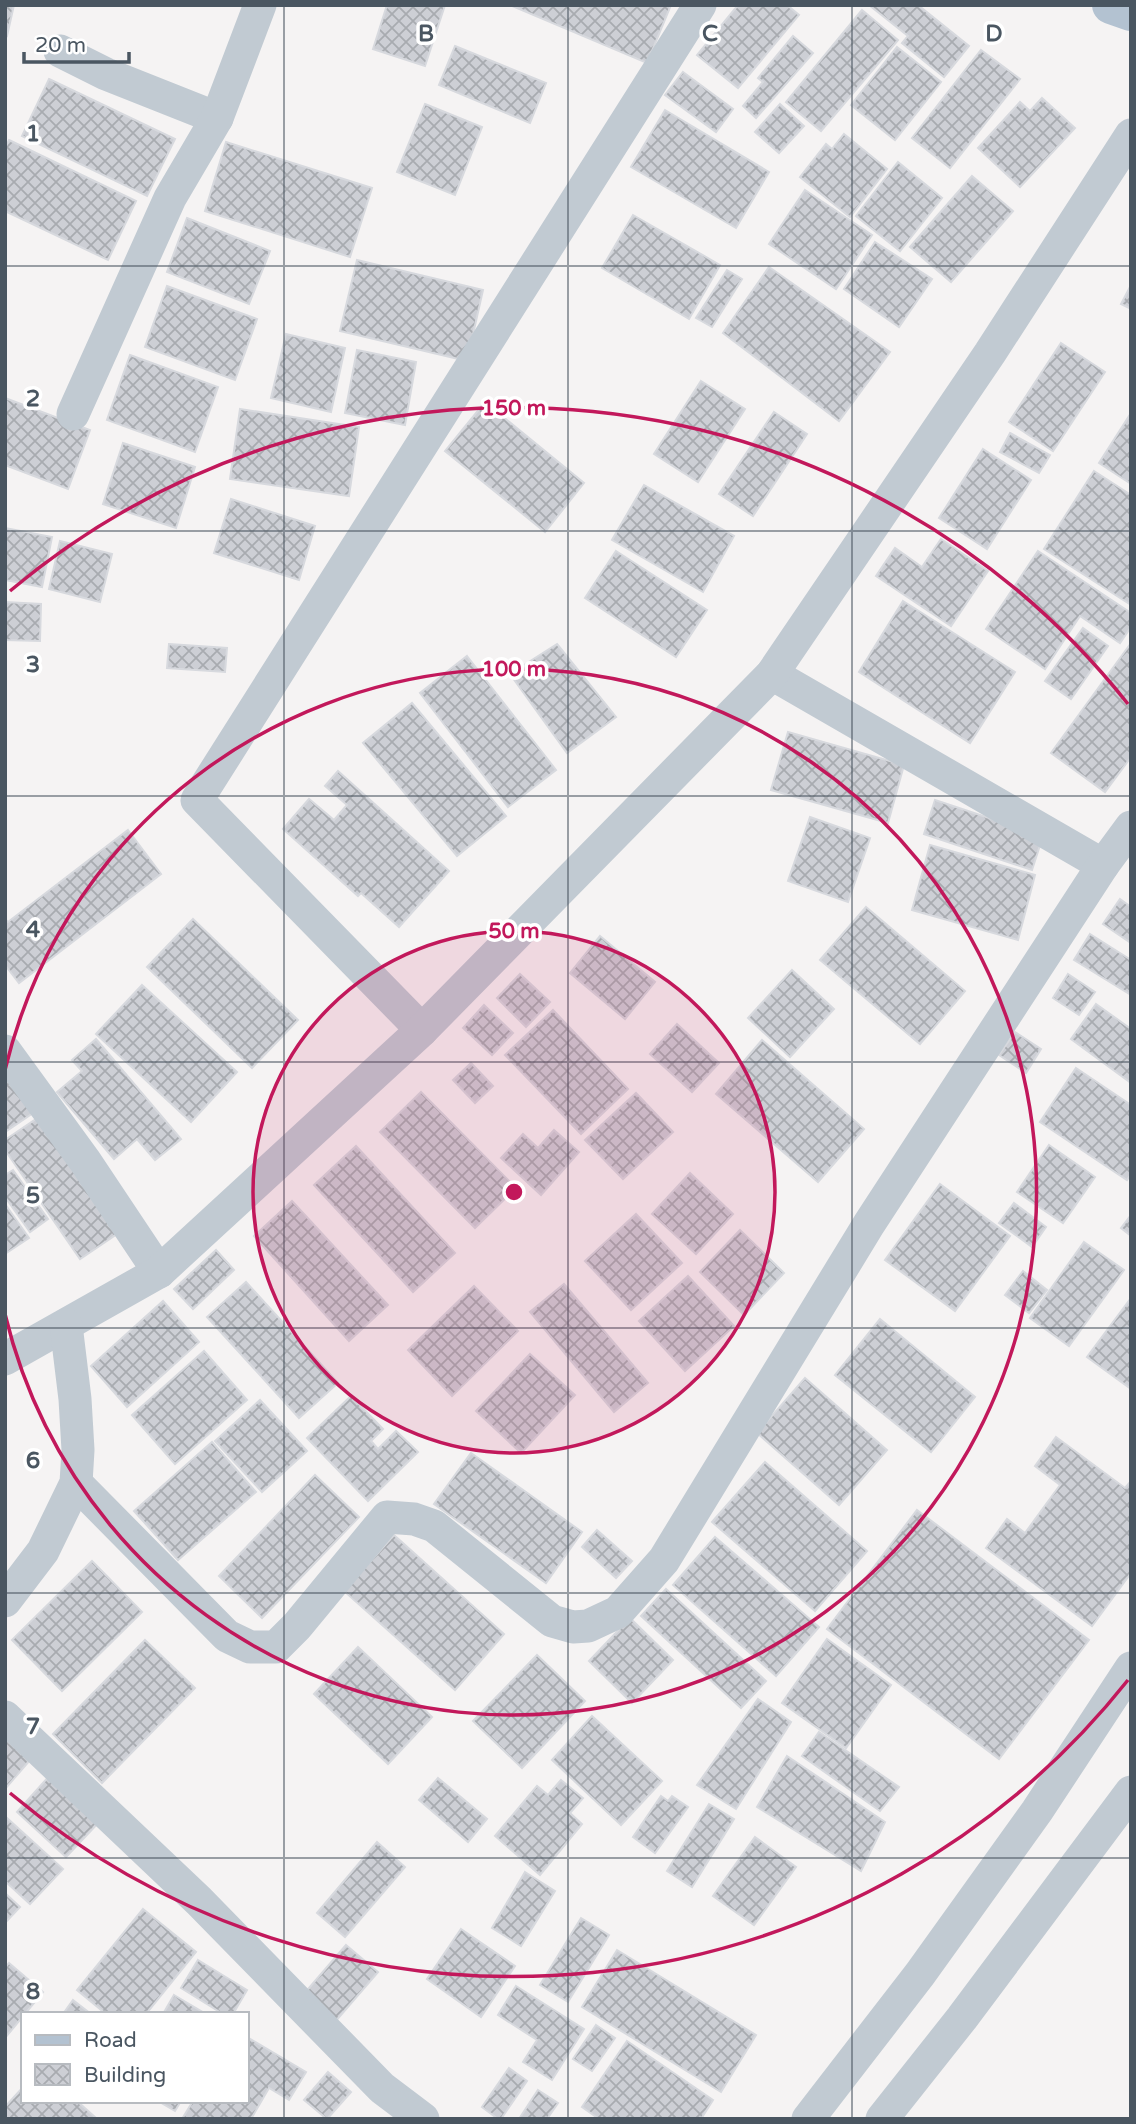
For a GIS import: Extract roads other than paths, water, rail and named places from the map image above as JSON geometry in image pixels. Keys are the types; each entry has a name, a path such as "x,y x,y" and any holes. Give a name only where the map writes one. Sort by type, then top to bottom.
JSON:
{"main road":[{"path":"1111,5 1131,12"}],"street":[{"path":"73,414 170,198 217,118 260,5"},
{"path":"422,1030 197,800 700,5"},
{"path":"60,51 106,74 217,118"},
{"path":"5,1359 159,1272 422,1030 772,674 990,353 1131,135"},
{"path":"772,674 1104,865"},
{"path":"76,1483 227,1636 250,1647 276,1647 297,1626 387,1517 414,1520 434,1526 552,1621 573,1627 588,1626 618,1612 664,1560 869,1224 1131,827"},
{"path":"5,1051 85,1161 159,1272"},
{"path":"5,1601 43,1552 76,1483 78,1450 75,1399 66,1325"},
{"path":"808,2119 920,1974 1029,1822 1131,1668"},
{"path":"5,1717 199,1901 382,2088 423,2119"},
{"path":"882,2119 962,2018 1131,1792"}]}
